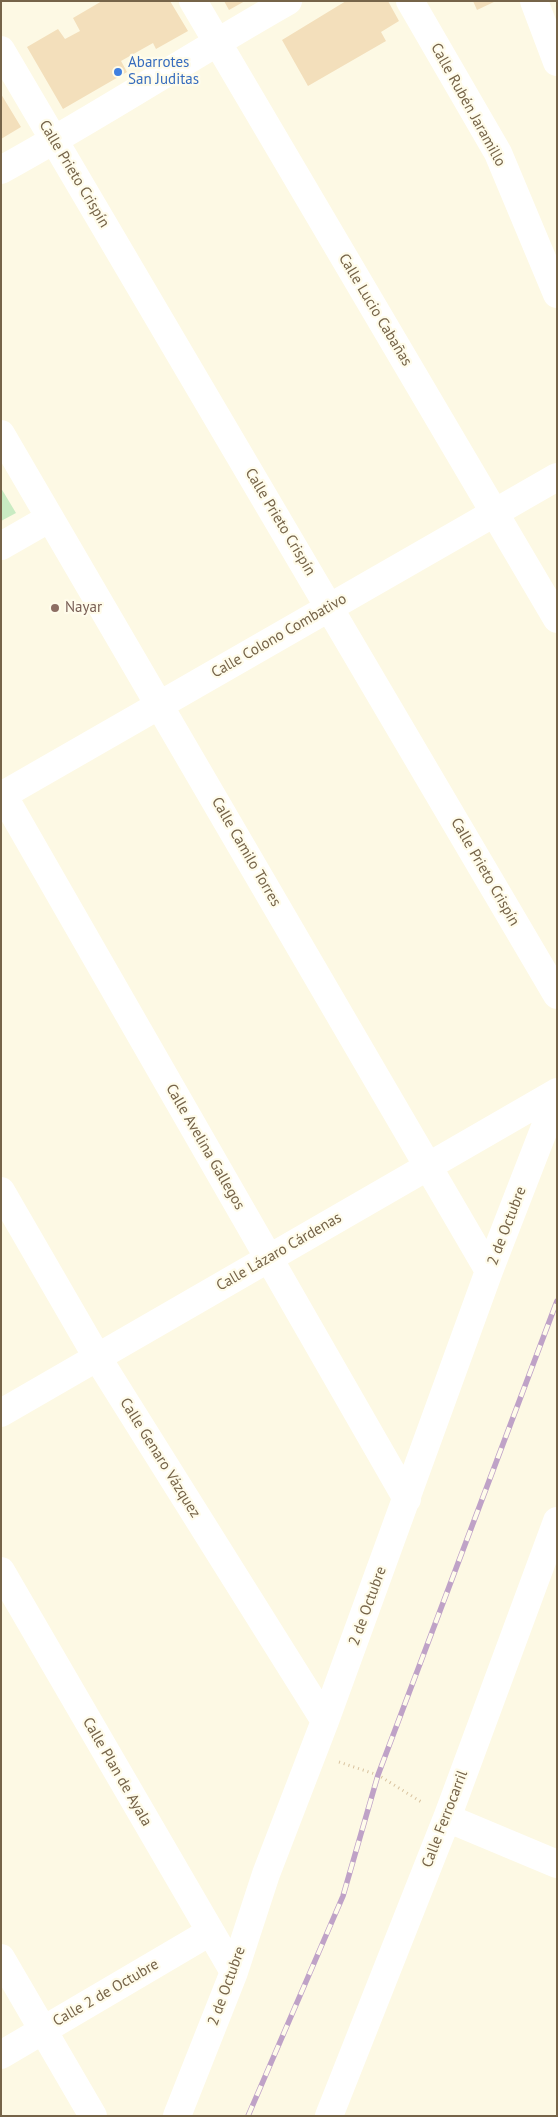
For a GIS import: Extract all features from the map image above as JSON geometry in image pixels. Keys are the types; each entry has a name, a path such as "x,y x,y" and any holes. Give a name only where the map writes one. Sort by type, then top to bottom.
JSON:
{"street":[{"name":"Calle Lucio Cabañas","path":"193,1 557,619"},
{"path":"1,170 54,141 216,42 288,1"},
{"name":"Calle Rubén Jaramillo","path":"410,1 498,154 557,294"},
{"path":"534,1 557,62"},
{"name":"Calle Prieto Crispín","path":"1,50 557,996"},
{"name":"Calle Camilo Torres","path":"1,434 489,1271"},
{"name":"Calle Colono Combativo","path":"2,796 557,477"},
{"path":"1,546 50,518"},
{"name":"Calle Avelina Gallegos","path":"2,796 407,1500"},
{"name":"Calle Lázaro Cárdenas","path":"1,1413 557,1092"},
{"name":"2 de Octubre","path":"177,2116 234,1972 266,1874 407,1500 489,1271 557,1096"},
{"name":"Calle Genaro Vázquez","path":"1,1191 97,1358 325,1721"},
{"name":"Calle Ferrocarril","path":"330,2116 447,1818 557,1521"},
{"name":"Calle Plan de Ayala","path":"1,1571 234,1972"},
{"path":"447,1818 557,1864"},
{"name":"Calle 2 de Octubre","path":"1,2055 210,1932"},
{"path":"1,1958 93,2116"}],"path":[{"path":"312,1753 378,1775 447,1818"}],"green space":[{"path":"1,488 16,513 1,521"}],"building":[{"path":"102,1 170,1 188,31 156,49 153,43 121,61 127,72 63,109 27,47 58,29 65,39 80,31 73,18"},
{"path":"224,1 245,1 229,10"},
{"path":"346,1 388,1 399,21 381,32 386,41 308,86 282,40"},
{"path":"473,1 496,1 477,10"},
{"path":"1,94 21,127 1,139"}],"railway":[{"path":"248,2116 343,1896 378,1775 557,1301"}],"place":[{"name":"Abarrotes San Juditas","path":"118,72"},
{"name":"Nayar","path":"55,608"}]}
